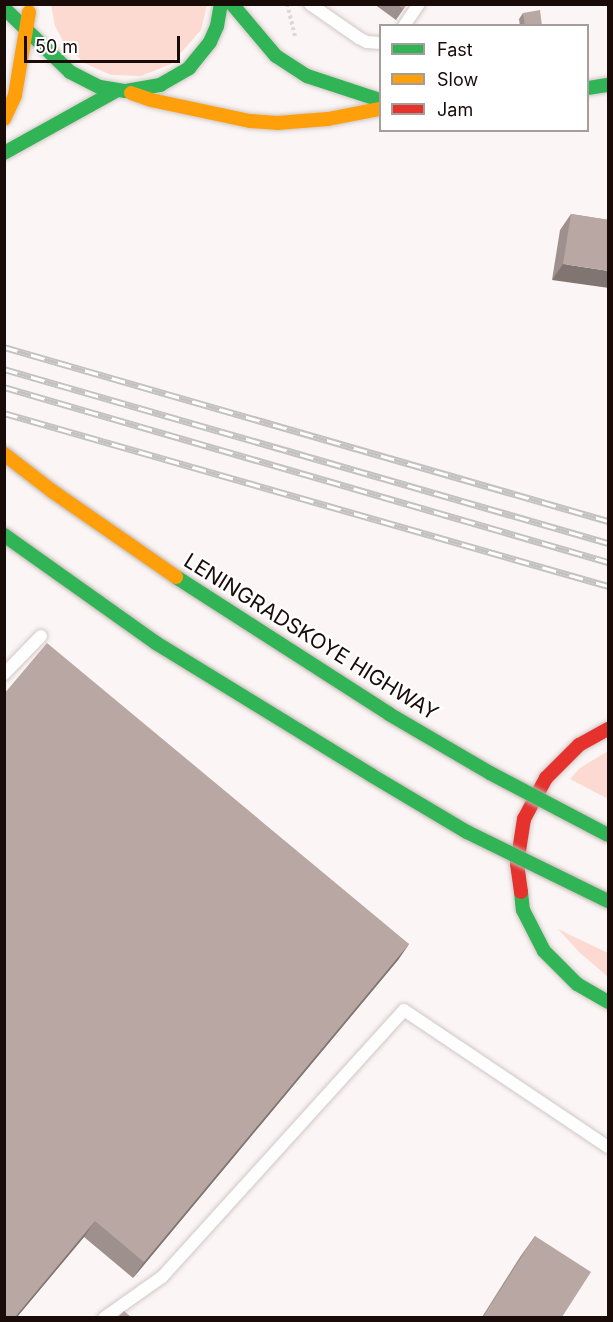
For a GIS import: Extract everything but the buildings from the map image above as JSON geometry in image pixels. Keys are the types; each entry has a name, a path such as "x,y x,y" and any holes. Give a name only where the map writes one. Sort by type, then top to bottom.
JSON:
{"main road":[{"path":"4,119 15,96 25,26 32,4"},
{"path":"32,4 39,31 48,48"},
{"path":"4,153 121,91 160,85 189,68 210,42 217,26 221,4"},
{"path":"232,4 276,56 307,76 379,99"},
{"path":"4,8 48,48 70,72 84,81 151,100 250,121 277,123 328,119 379,109"},
{"path":"589,88 609,85"},
{"name":"LENINGRADSKOYE HIGHWAY","path":"4,454 196,591 389,714 490,773 609,835"},
{"path":"4,535 156,643 370,775 466,832 609,901"},
{"path":"609,729 579,745 546,778 524,819 516,864 523,910 544,951 577,984 609,1002"}],"lane":[{"path":"310,4 359,38 367,42 379,43"},
{"path":"405,24 419,4"},
{"path":"4,674 41,636"},
{"path":"104,1317 162,1277 404,1010 609,1146"}],"path":[{"path":"286,4 297,42"}],"shaded area":[{"path":"51,5 207,5 201,30 171,64 141,76 111,75 84,63 63,41 55,26"},
{"path":"608,751 608,799 570,779 580,768"},
{"path":"558,929 608,953 608,977 580,953"}],"railway":[{"path":"4,347 608,521"},
{"path":"4,369 608,543"},
{"path":"4,387 608,562"},
{"path":"4,413 608,586"}],"traffic: fast":[{"path":"4,8 70,72 100,87 126,91 160,85 189,68 210,42 217,26 221,4"},
{"path":"232,4 276,56 307,76 379,100"},
{"path":"589,88 608,85"},
{"path":"4,153 116,91"},
{"path":"4,535 156,643 371,775 467,832 608,901"},
{"path":"176,577 389,714 490,773 608,835"},
{"path":"521,892 523,910 544,951 577,984 608,1002"}],"traffic: slow":[{"path":"4,119 15,95 29,12"},
{"path":"131,93 151,100 250,121 277,123 328,119 379,109"},
{"path":"4,454 52,491 176,577"}],"traffic: jam":[{"path":"521,892 517,864 524,819 546,778 579,745 608,729"}]}
